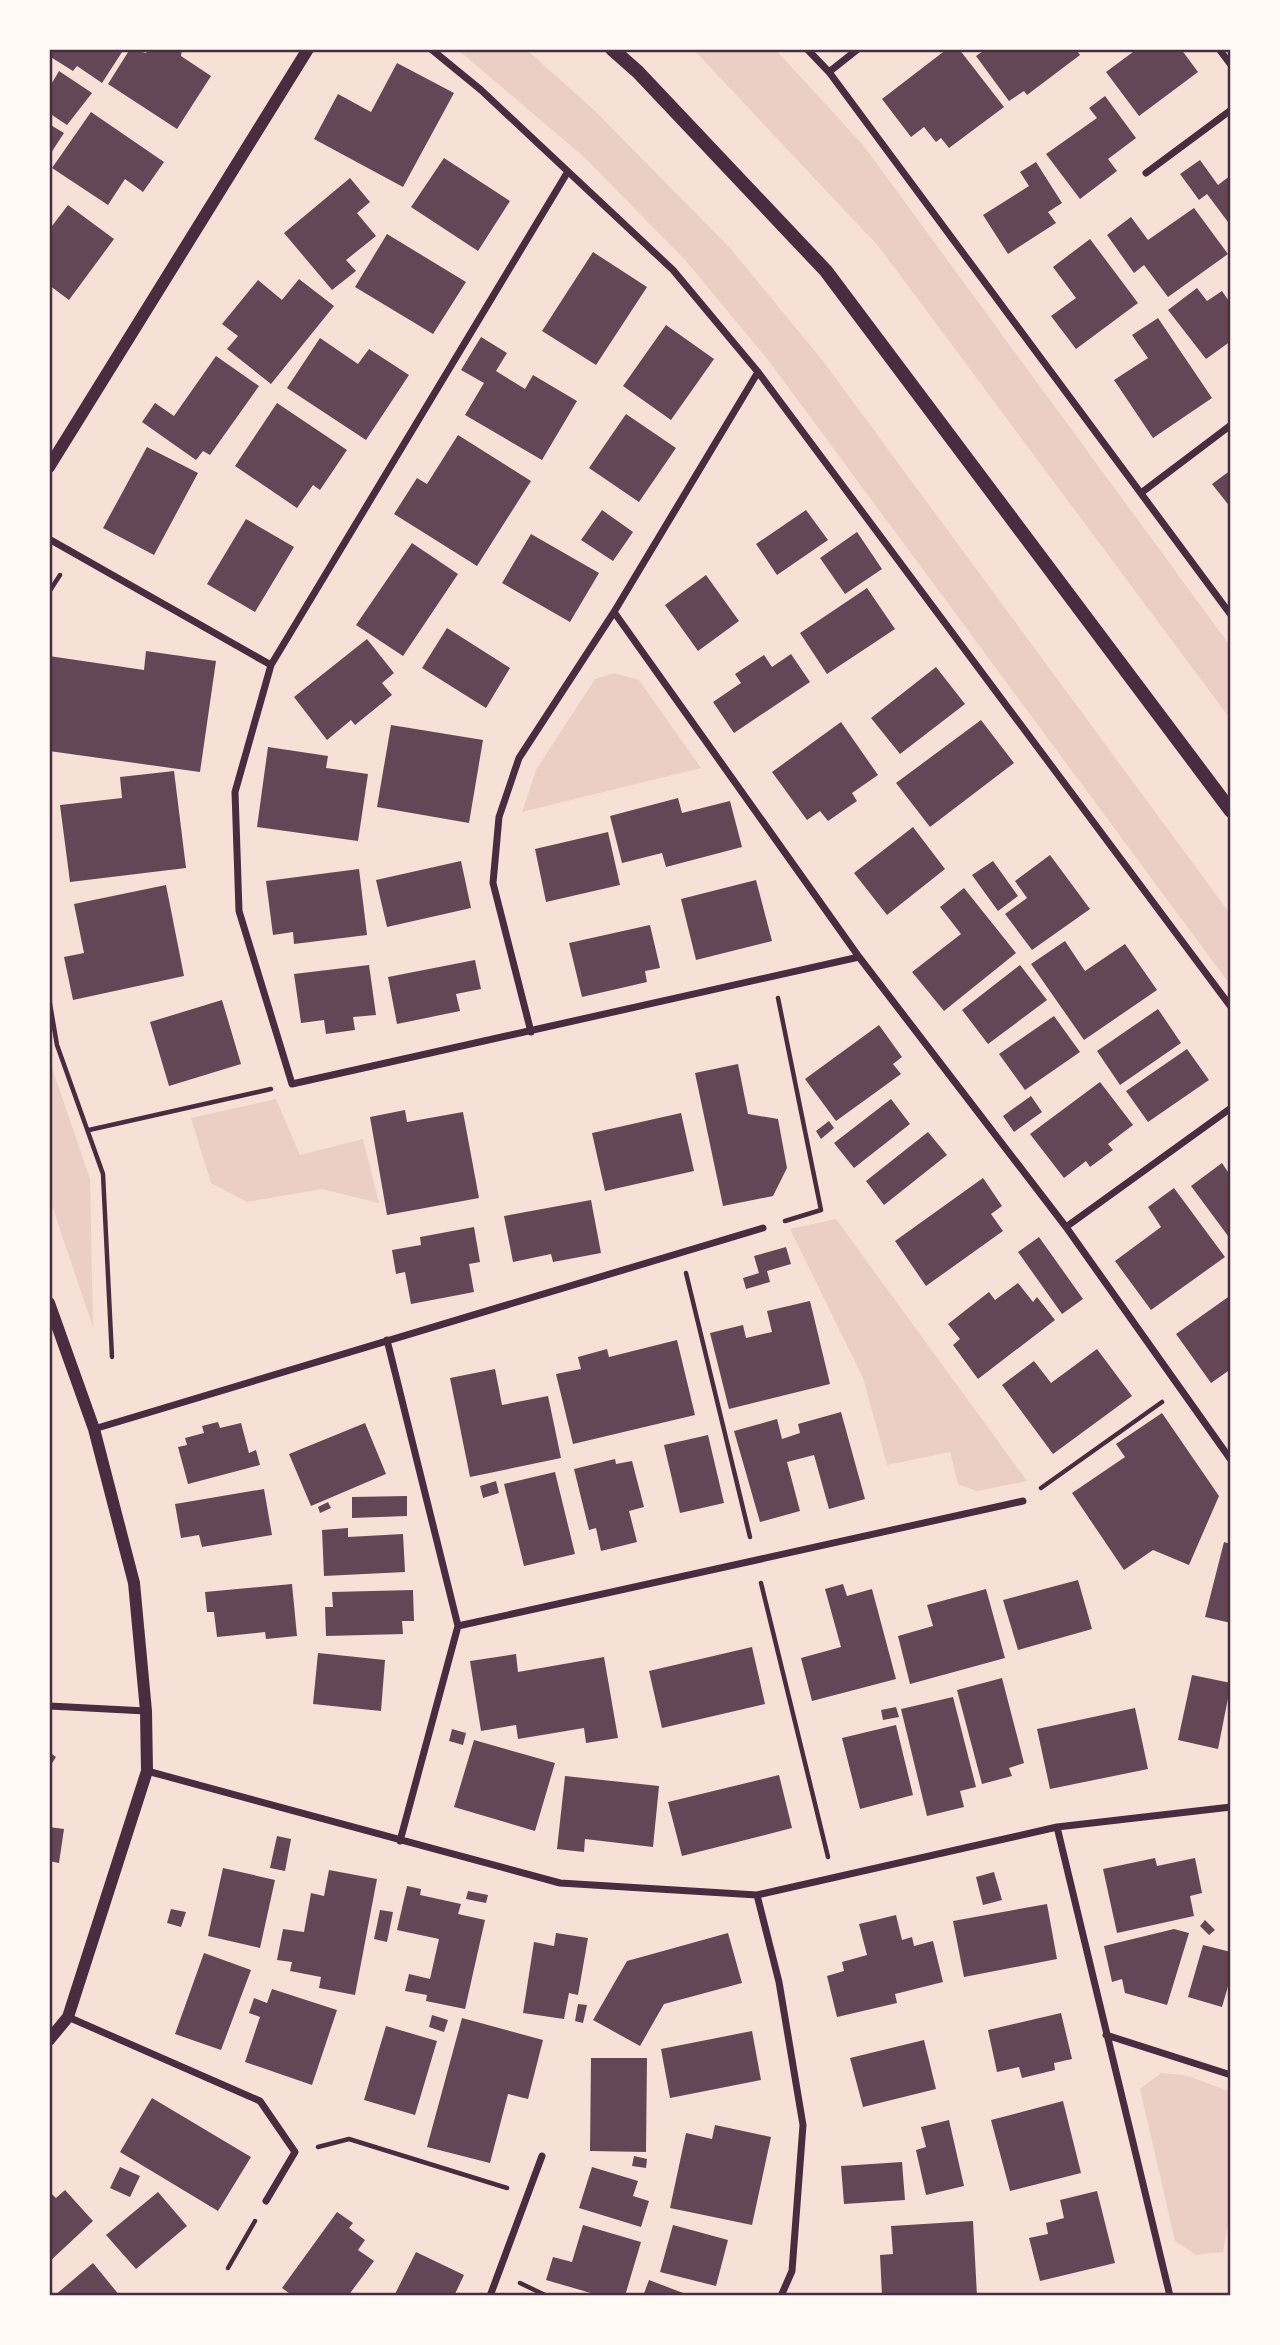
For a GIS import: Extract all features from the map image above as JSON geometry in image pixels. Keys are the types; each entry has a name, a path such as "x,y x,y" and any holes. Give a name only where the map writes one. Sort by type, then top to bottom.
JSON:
{"main road":[{"path":"612,49 638,72 826,271 1231,811"}],"street":[{"path":"49,467 308,49"},
{"path":"431,49 481,90 673,270 758,372 1231,1007"},
{"path":"807,49 829,72 1231,615"},
{"path":"829,72 859,49"},
{"path":"1219,49 1231,65"},
{"path":"1146,173 1231,110"},
{"path":"568,173 271,665 235,792 239,911 292,1084 859,957"},
{"path":"531,1032 493,883 499,817 519,758 614,612 758,372"},
{"path":"1141,494 1231,425"},
{"path":"49,539 271,665"},
{"path":"614,612 859,957 1066,1227 1231,1460"},
{"path":"1066,1227 1231,1108"},
{"path":"94,1429 763,1228"},
{"path":"49,1303 94,1429 134,1583 146,1711 147,1771 68,2017 49,2040"},
{"path":"387,1340 458,1626 400,1841"},
{"path":"458,1626 1023,1501"},
{"path":"49,1706 146,1711"},
{"path":"147,1771 560,1883 757,1895 1057,1828 1231,1807"},
{"path":"1057,1828 1170,2296"},
{"path":"757,1895 779,1982 803,2125 792,2272 781,2296"},
{"path":"68,2017 260,2101 295,2152 266,2202"},
{"path":"1106,2035 1231,2075"},
{"path":"490,2296 542,2156"}],"path":[{"path":"49,592 60,575"},
{"path":"763,1228 821,1210 774,977"},
{"path":"49,998 57,1045 103,1174 112,1357"},
{"path":"89,1130 292,1084"},
{"path":"1023,1501 1181,1388"},
{"path":"295,2152 349,2139 528,2195"},
{"path":"228,2268 266,2202"},
{"path":"500,2274 547,2296"}],"shaded area":[{"path":"457,49 526,49 594,110 730,248 823,361 1231,915 1231,986 768,360 686,261 584,157"},
{"path":"693,49 775,49 863,145 1231,647 1231,720 879,247"},
{"path":"615,673 639,680 701,768 522,812 536,770 595,679"},
{"path":"49,1059 90,1179 93,1327 49,1197"},
{"path":"276,1099 300,1155 363,1139 379,1203 322,1189 247,1202 211,1183 191,1118"},
{"path":"836,1219 1027,1481 977,1491 958,1484 950,1452 887,1465 863,1378 790,1229"},
{"path":"1161,2073 1185,2075 1231,2092 1231,2206 1223,2252 1196,2255 1175,2241 1140,2089"}],"building":[{"path":"49,49 124,49 102,83 77,66 73,71 49,56"},
{"path":"130,49 146,53 149,49 182,49 181,56 211,76 177,129 108,84"},
{"path":"947,49 959,49 1004,107 949,148 941,138 936,142 924,127 911,137 882,99"},
{"path":"986,49 1076,49 1080,55 1027,95 1024,91 1009,101 976,56"},
{"path":"1137,49 1181,49 1198,72 1139,116 1106,72"},
{"path":"397,63 454,93 403,187 314,139 338,94 371,112"},
{"path":"59,71 92,93 67,125 49,113 49,88"},
{"path":"1105,96 1136,138 1108,159 1117,171 1080,199 1046,154 1097,118 1089,108"},
{"path":"91,112 164,162 143,192 125,179 108,205 52,168"},
{"path":"49,124 64,133 49,156"},
{"path":"444,158 510,201 478,251 411,207"},
{"path":"1200,160 1218,185 1231,175 1231,226 1207,194 1199,200 1180,174"},
{"path":"1036,162 1062,203 1048,212 1056,223 1008,254 983,215 1029,186 1020,172"},
{"path":"350,178 370,202 357,213 376,236 346,260 356,271 332,290 284,233"},
{"path":"68,205 114,239 69,300 49,285 49,230"},
{"path":"1194,208 1228,254 1168,297 1144,265 1134,273 1107,235 1131,217 1148,240"},
{"path":"387,234 466,282 433,334 355,287"},
{"path":"1090,239 1138,303 1076,349 1051,316 1076,298 1053,267"},
{"path":"593,252 647,287 596,365 542,331"},
{"path":"299,279 334,306 271,384 227,349 238,336 222,324 258,280 282,300"},
{"path":"1197,288 1207,301 1222,291 1231,304 1231,341 1206,359 1168,310"},
{"path":"1158,318 1212,398 1153,438 1114,380 1148,358 1132,335"},
{"path":"666,325 714,359 671,420 623,386"},
{"path":"481,337 507,353 496,371 525,389 533,375 577,401 542,460 465,415 484,383 461,370"},
{"path":"320,338 358,364 369,349 409,375 366,440 287,388"},
{"path":"216,356 259,386 210,455 203,451 196,460 142,422 155,403 174,416"},
{"path":"277,403 347,450 320,490 313,485 297,508 235,466"},
{"path":"626,414 676,448 639,502 589,468"},
{"path":"458,435 531,481 477,566 394,514 417,478 427,484"},
{"path":"147,447 198,473 154,555 103,528"},
{"path":"1231,470 1231,508 1212,484"},
{"path":"602,510 633,532 613,561 581,540"},
{"path":"806,510 828,540 777,575 756,544"},
{"path":"246,519 294,547 255,612 207,584"},
{"path":"857,532 882,569 845,594 820,558"},
{"path":"531,534 599,573 570,622 502,583"},
{"path":"412,543 458,574 403,656 356,625"},
{"path":"706,575 739,621 698,651 665,605"},
{"path":"867,588 895,629 827,674 800,633"},
{"path":"447,628 510,668 486,708 422,668"},
{"path":"367,639 394,673 382,683 392,695 355,725 351,720 327,740 294,697"},
{"path":"146,651 216,661 200,772 49,751 49,656 144,670"},
{"path":"791,654 810,682 734,733 713,702 741,683 735,674 764,655 772,667"},
{"path":"936,667 965,704 900,754 871,718"},
{"path":"981,720 1014,763 930,827 896,783"},
{"path":"841,722 878,775 852,793 857,801 828,821 820,811 807,820 772,772"},
{"path":"391,725 483,740 469,823 377,807"},
{"path":"268,747 328,756 326,768 368,774 358,841 257,827"},
{"path":"174,771 186,868 70,882 60,805 122,798 120,777"},
{"path":"678,798 682,813 730,801 742,847 666,867 662,853 622,863 610,816"},
{"path":"913,827 945,869 887,915 854,873"},
{"path":"608,832 620,885 546,902 535,849"},
{"path":"1050,855 1090,909 1032,950 1005,914 1027,898 1015,881"},
{"path":"461,861 471,908 387,927 376,880"},
{"path":"993,861 1018,896 998,911 972,875"},
{"path":"359,869 367,935 294,944 293,932 273,935 266,881"},
{"path":"756,880 772,941 696,960 681,899"},
{"path":"166,885 184,976 73,1000 64,957 84,953 74,904"},
{"path":"964,888 1016,953 944,1011 912,972 961,934 940,907"},
{"path":"650,925 660,968 645,971 647,982 582,997 569,943"},
{"path":"1065,941 1085,971 1125,944 1157,990 1084,1040 1031,964"},
{"path":"475,960 481,989 456,994 460,1011 397,1024 388,977"},
{"path":"369,965 376,1015 353,1017 355,1030 326,1034 324,1020 301,1023 294,974"},
{"path":"1020,965 1047,1000 988,1044 962,1010"},
{"path":"222,1000 241,1064 169,1086 150,1022"},
{"path":"1158,1009 1181,1043 1120,1085 1097,1051"},
{"path":"1054,1016 1080,1052 1025,1090 999,1054"},
{"path":"879,1025 902,1057 893,1064 901,1074 836,1121 805,1079"},
{"path":"1187,1049 1209,1080 1148,1122 1126,1091"},
{"path":"738,1064 748,1114 778,1119 787,1168 773,1196 723,1206 695,1073"},
{"path":"1100,1082 1133,1125 1108,1144 1113,1150 1090,1167 1086,1161 1064,1178 1030,1134"},
{"path":"1031,1096 1042,1112 1014,1132 1003,1116"},
{"path":"891,1099 910,1124 854,1168 834,1143"},
{"path":"405,1110 407,1122 463,1112 479,1198 387,1215 370,1117"},
{"path":"681,1113 694,1171 605,1191 592,1133"},
{"path":"829,1121 834,1128 821,1139 816,1131"},
{"path":"928,1132 947,1155 884,1205 866,1181"},
{"path":"1222,1163 1228,1172 1231,1170 1231,1240 1191,1186"},
{"path":"983,1178 1002,1206 991,1214 1003,1231 926,1286 895,1241"},
{"path":"1174,1188 1225,1257 1151,1310 1115,1261 1161,1227 1148,1207"},
{"path":"591,1200 601,1253 553,1262 551,1254 513,1262 504,1216"},
{"path":"474,1227 480,1262 469,1264 474,1292 411,1304 405,1272 396,1274 392,1250 421,1245 420,1237"},
{"path":"1039,1237 1083,1299 1062,1314 1018,1252"},
{"path":"786,1247 791,1264 767,1271 770,1282 746,1289 743,1278 759,1273 754,1256"},
{"path":"1018,1283 1033,1302 1037,1297 1055,1320 978,1379 953,1345 960,1339 948,1324 989,1292 995,1300"},
{"path":"1231,1295 1231,1369 1211,1383 1176,1334"},
{"path":"810,1301 830,1384 729,1409 710,1333 743,1325 746,1338 772,1332 767,1311"},
{"path":"677,1340 695,1415 573,1444 556,1374 581,1369 578,1357 607,1349 609,1357"},
{"path":"1097,1349 1132,1396 1053,1454 1002,1385 1034,1361 1051,1383"},
{"path":"495,1369 502,1405 548,1396 561,1458 470,1477 450,1378"},
{"path":"841,1412 865,1499 829,1509 814,1455 787,1462 800,1511 760,1522 734,1431 777,1419 782,1439 800,1433 798,1424"},
{"path":"1162,1413 1219,1496 1189,1565 1153,1550 1124,1570 1072,1493 1125,1457 1116,1444"},
{"path":"218,1422 220,1428 241,1423 249,1453 256,1450 260,1465 188,1484 178,1447 187,1445 185,1438 204,1433 202,1426"},
{"path":"365,1423 386,1474 311,1506 289,1454"},
{"path":"708,1435 724,1503 680,1513 664,1445"},
{"path":"615,1459 616,1464 632,1461 644,1507 629,1511 637,1542 601,1551 596,1528 589,1530 574,1469"},
{"path":"555,1472 575,1554 524,1566 504,1484"},
{"path":"496,1481 499,1493 483,1498 480,1486"},
{"path":"264,1489 272,1535 202,1547 199,1535 181,1538 175,1504"},
{"path":"407,1496 407,1516 352,1518 352,1497"},
{"path":"328,1502 331,1508 320,1513 318,1507"},
{"path":"348,1528 348,1537 403,1534 405,1572 324,1576 322,1530"},
{"path":"1224,1542 1231,1544 1231,1623 1205,1617"},
{"path":"1078,1580 1092,1629 1018,1650 1003,1600"},
{"path":"292,1584 297,1636 266,1639 265,1632 217,1637 214,1612 207,1612 205,1592"},
{"path":"843,1584 847,1596 872,1589 896,1679 812,1701 801,1658 841,1647 825,1589"},
{"path":"986,1589 1005,1658 910,1684 898,1636 933,1626 927,1605"},
{"path":"413,1590 414,1621 402,1621 403,1634 326,1636 325,1607 333,1607 332,1592"},
{"path":"752,1647 765,1704 662,1728 649,1671"},
{"path":"318,1653 385,1660 381,1711 313,1704"},
{"path":"516,1654 518,1672 604,1657 618,1738 586,1743 584,1728 518,1739 516,1725 481,1731 470,1661"},
{"path":"1192,1675 1231,1683 1218,1749 1178,1740"},
{"path":"1002,1678 1024,1763 1009,1768 1012,1776 982,1784 957,1690"},
{"path":"953,1697 976,1787 960,1791 964,1807 927,1816 901,1709"},
{"path":"896,1707 899,1717 883,1720 881,1710"},
{"path":"1135,1708 1148,1769 1050,1789 1037,1729"},
{"path":"896,1725 913,1795 860,1809 842,1738"},
{"path":"452,1729 466,1733 463,1745 449,1741"},
{"path":"474,1740 555,1763 535,1831 454,1807"},
{"path":"49,1752 56,1757 49,1768"},
{"path":"779,1775 792,1828 682,1856 668,1802"},
{"path":"565,1776 659,1786 653,1847 585,1839 584,1852 557,1849"},
{"path":"49,1827 64,1829 59,1863 49,1861"},
{"path":"277,1836 291,1839 285,1871 270,1868"},
{"path":"1155,1858 1157,1866 1195,1858 1202,1893 1190,1896 1194,1916 1117,1933 1103,1869"},
{"path":"223,1868 275,1880 260,1948 208,1936"},
{"path":"329,1870 377,1879 355,1995 319,1988 321,1977 290,1971 292,1962 277,1960 283,1929 304,1932 311,1893 324,1896"},
{"path":"994,1872 1002,1900 983,1905 976,1877"},
{"path":"407,1886 421,1889 420,1895 461,1904 458,1914 485,1920 465,2009 426,2001 427,1995 405,1991 409,1974 430,1979 439,1939 397,1930"},
{"path":"468,1891 488,1895 486,1903 466,1899"},
{"path":"1047,1904 1057,1959 964,1977 953,1921"},
{"path":"171,1909 186,1912 181,1927 167,1923"},
{"path":"380,1910 393,1912 387,1942 374,1939"},
{"path":"896,1915 902,1940 912,1937 914,1946 933,1941 943,1982 895,1994 897,2003 837,2017 827,1976 844,1971 842,1962 867,1955 859,1924"},
{"path":"1205,1920 1215,1930 1209,1935 1200,1926"},
{"path":"1174,1929 1189,1933 1167,2005 1125,1993 1122,1979 1112,1982 1104,1946"},
{"path":"556,1933 588,1938 578,1995 569,1993 564,2019 523,2013 534,1942 554,1946"},
{"path":"728,1933 742,1983 664,2004 640,2046 593,2020 627,1961"},
{"path":"1203,1945 1231,1952 1231,1976 1222,2007 1188,1997"},
{"path":"204,1953 251,1970 221,2050 175,2034"},
{"path":"272,1989 337,2010 312,2085 245,2062 260,2017 249,2013 254,1998 267,2003"},
{"path":"578,2004 587,2005 583,2023 575,2021"},
{"path":"1061,2013 1072,2059 1054,2063 1055,2070 1022,2078 1019,2067 997,2072 988,2030"},
{"path":"432,2015 448,2020 444,2032 429,2027"},
{"path":"462,2018 543,2040 528,2099 508,2094 490,2163 427,2147"},
{"path":"386,2026 437,2041 415,2115 364,2100"},
{"path":"752,2031 761,2080 670,2098 661,2049"},
{"path":"924,2040 936,2089 863,2107 850,2058"},
{"path":"591,2058 647,2058 646,2152 590,2151"},
{"path":"152,2098 251,2157 218,2211 120,2152"},
{"path":"1063,2101 1081,2173 1010,2191 991,2120"},
{"path":"949,2120 964,2186 926,2195 916,2150 926,2147 921,2127"},
{"path":"715,2125 771,2137 752,2225 670,2208 686,2133 712,2139"},
{"path":"634,2156 647,2159 646,2168 632,2166"},
{"path":"902,2162 905,2200 844,2204 841,2166"},
{"path":"120,2167 140,2176 130,2197 110,2188"},
{"path":"592,2167 638,2181 633,2196 649,2201 641,2227 579,2208"},
{"path":"65,2190 93,2221 49,2262 49,2191 56,2198"},
{"path":"1097,2191 1115,2263 1040,2281 1029,2238 1048,2234 1046,2223 1064,2218 1060,2200"},
{"path":"158,2192 187,2226 136,2269 106,2235"},
{"path":"337,2212 353,2223 349,2228 365,2240 358,2250 374,2261 348,2296 293,2296 282,2288"},
{"path":"973,2221 977,2296 882,2296 880,2255 893,2254 891,2226"},
{"path":"583,2225 641,2242 625,2296 601,2296 546,2280 553,2257 572,2262"},
{"path":"673,2225 728,2240 716,2286 660,2272"},
{"path":"416,2252 464,2275 454,2296 394,2296"},
{"path":"93,2263 120,2296 54,2296"},
{"path":"649,2280 691,2296 643,2296"}]}
